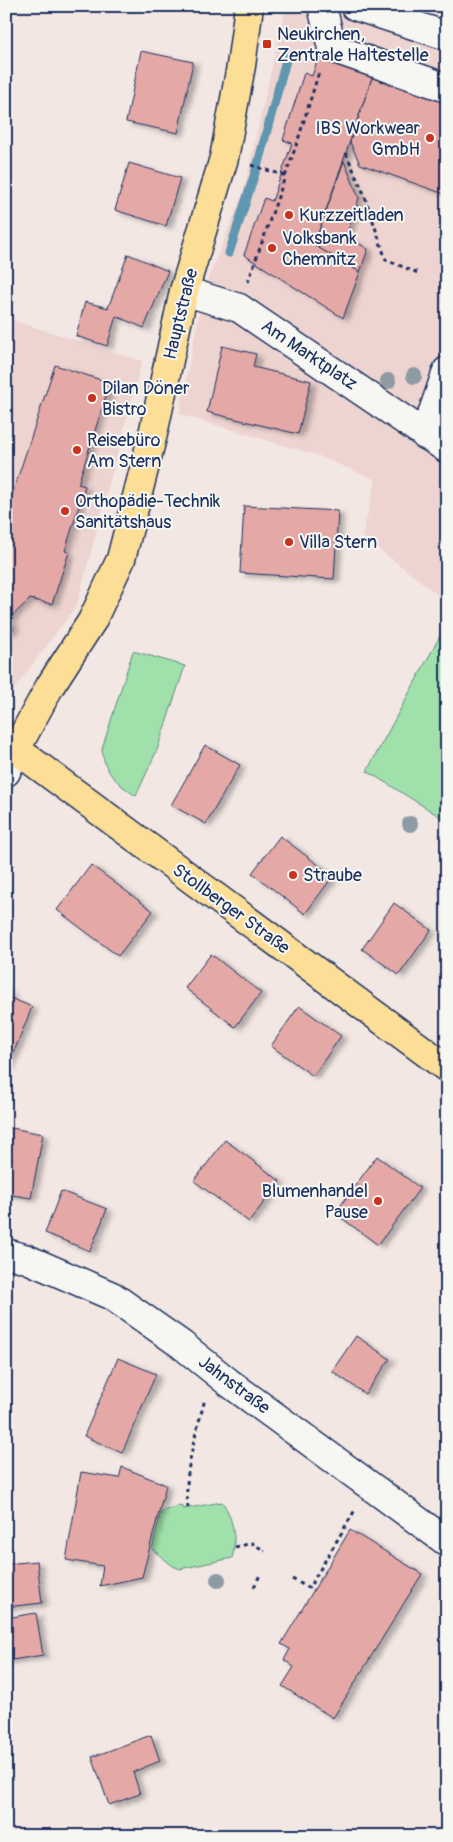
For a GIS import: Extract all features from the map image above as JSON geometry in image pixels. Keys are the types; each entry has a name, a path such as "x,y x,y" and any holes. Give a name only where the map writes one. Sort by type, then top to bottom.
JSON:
{"main road":[{"name":"Hauptstraße","path":"10,754 50,686 92,621 121,559 153,434 184,291 224,158 241,66 249,6"},
{"name":"Stollberger Straße","path":"10,754 447,1068"}],"street":[{"path":"322,6 332,48 447,88"},
{"path":"355,6 447,36"},
{"name":"Am Marktplatz","path":"184,291 239,308 436,442 447,371"},
{"name":"Jahnstraße","path":"6,1253 26,1259 112,1296 182,1345 211,1369 447,1542"}],"path":[{"path":"239,308 286,176 322,65 329,35"},
{"path":"346,153 364,194 386,260 421,274"},
{"path":"250,164 286,176"},
{"path":"188,1508 186,1491 193,1447 211,1369"},
{"path":"292,1579 308,1588 352,1517 368,1485"},
{"path":"235,1547 252,1543 266,1551"},
{"path":"254,1587 261,1573"}],"shaded area":[{"path":"286,6 320,6 447,47 447,602 362,536 376,480 319,456 179,414 204,289 243,193"},
{"path":"6,318 142,361 77,605 12,692 6,690"}],"green space":[{"path":"447,623 447,821 367,771"},
{"path":"133,651 185,666 157,750 136,796 113,777 105,765 102,749"},
{"path":"222,1502 229,1514 233,1529 234,1544 232,1558 180,1569 173,1566 152,1549 161,1511 181,1505 183,1509"}],"building":[{"path":"141,51 193,62 178,133 126,122"},
{"path":"320,53 374,72 314,245 360,272 343,318 244,255 264,198 272,201 292,143 283,140 304,73 312,76"},
{"path":"374,72 447,96 447,195 360,164 350,142"},
{"path":"344,161 359,198 346,236 368,249 360,272 314,245"},
{"path":"129,163 180,178 166,226 115,210"},
{"path":"128,254 168,271 144,328 116,316 107,346 76,336 85,302 108,308"},
{"path":"222,346 256,354 253,367 311,381 298,434 207,412"},
{"path":"55,365 110,383 78,484 85,486 65,551 69,552 52,604 30,599 10,618 14,629 6,633 6,513"},
{"name":"Villa Stern","path":"244,506 338,511 334,579 240,573"},
{"path":"205,745 240,765 206,824 171,805"},
{"name":"Straube","path":"280,836 333,876 305,914 252,873"},
{"path":"91,865 153,911 118,956 57,910"},
{"path":"394,903 431,930 399,975 362,949"},
{"path":"211,954 261,993 235,1027 185,988"},
{"path":"6,990 10,992 8,997 32,1007 7,1069"},
{"path":"299,1006 341,1036 313,1076 271,1046"},
{"path":"6,1127 43,1134 31,1198 6,1194"},
{"path":"225,1140 280,1181 249,1222 194,1181"},
{"name":"Blumenhandel Pause","path":"377,1156 420,1188 378,1245 335,1213"},
{"path":"61,1191 107,1209 90,1251 45,1233"},
{"path":"356,1336 390,1359 365,1394 332,1371"},
{"path":"118,1358 156,1374 122,1453 84,1436"},
{"path":"122,1467 166,1485 142,1577 100,1586 103,1566 66,1560 81,1472 119,1478"},
{"path":"350,1530 422,1574 333,1718 282,1686 294,1667 284,1660 290,1649 281,1644"},
{"path":"37,1561 42,1603 6,1607 6,1564"},
{"path":"36,1613 43,1655 6,1661 6,1618"},
{"path":"151,1735 160,1761 133,1772 140,1794 109,1805 92,1757"},
{"path":"288,1829 327,1836 287,1836"},
{"path":"434,1831 447,1833 447,1836 433,1836"}],"waterway":[{"path":"229,253 257,167 288,53"}],"place":[{"name":"Neukirchen, Zentrale Haltestelle","path":"267,44"},
{"name":"IBS Workwear GmbH","path":"430,138"},
{"name":"Kurzzeitladen","path":"289,215"},
{"name":"Volksbank Chemnitz","path":"272,248"},
{"name":"Dilan Döner Bistro","path":"92,398"},
{"name":"Reisebüro Am Stern","path":"77,450"},
{"name":"Orthopädie-Technik Sanitätshaus","path":"65,511"},
{"name":"Villa Stern","path":"289,542"},
{"name":"Straube","path":"293,875"},
{"name":"Blumenhandel Pause","path":"378,1201"}]}
